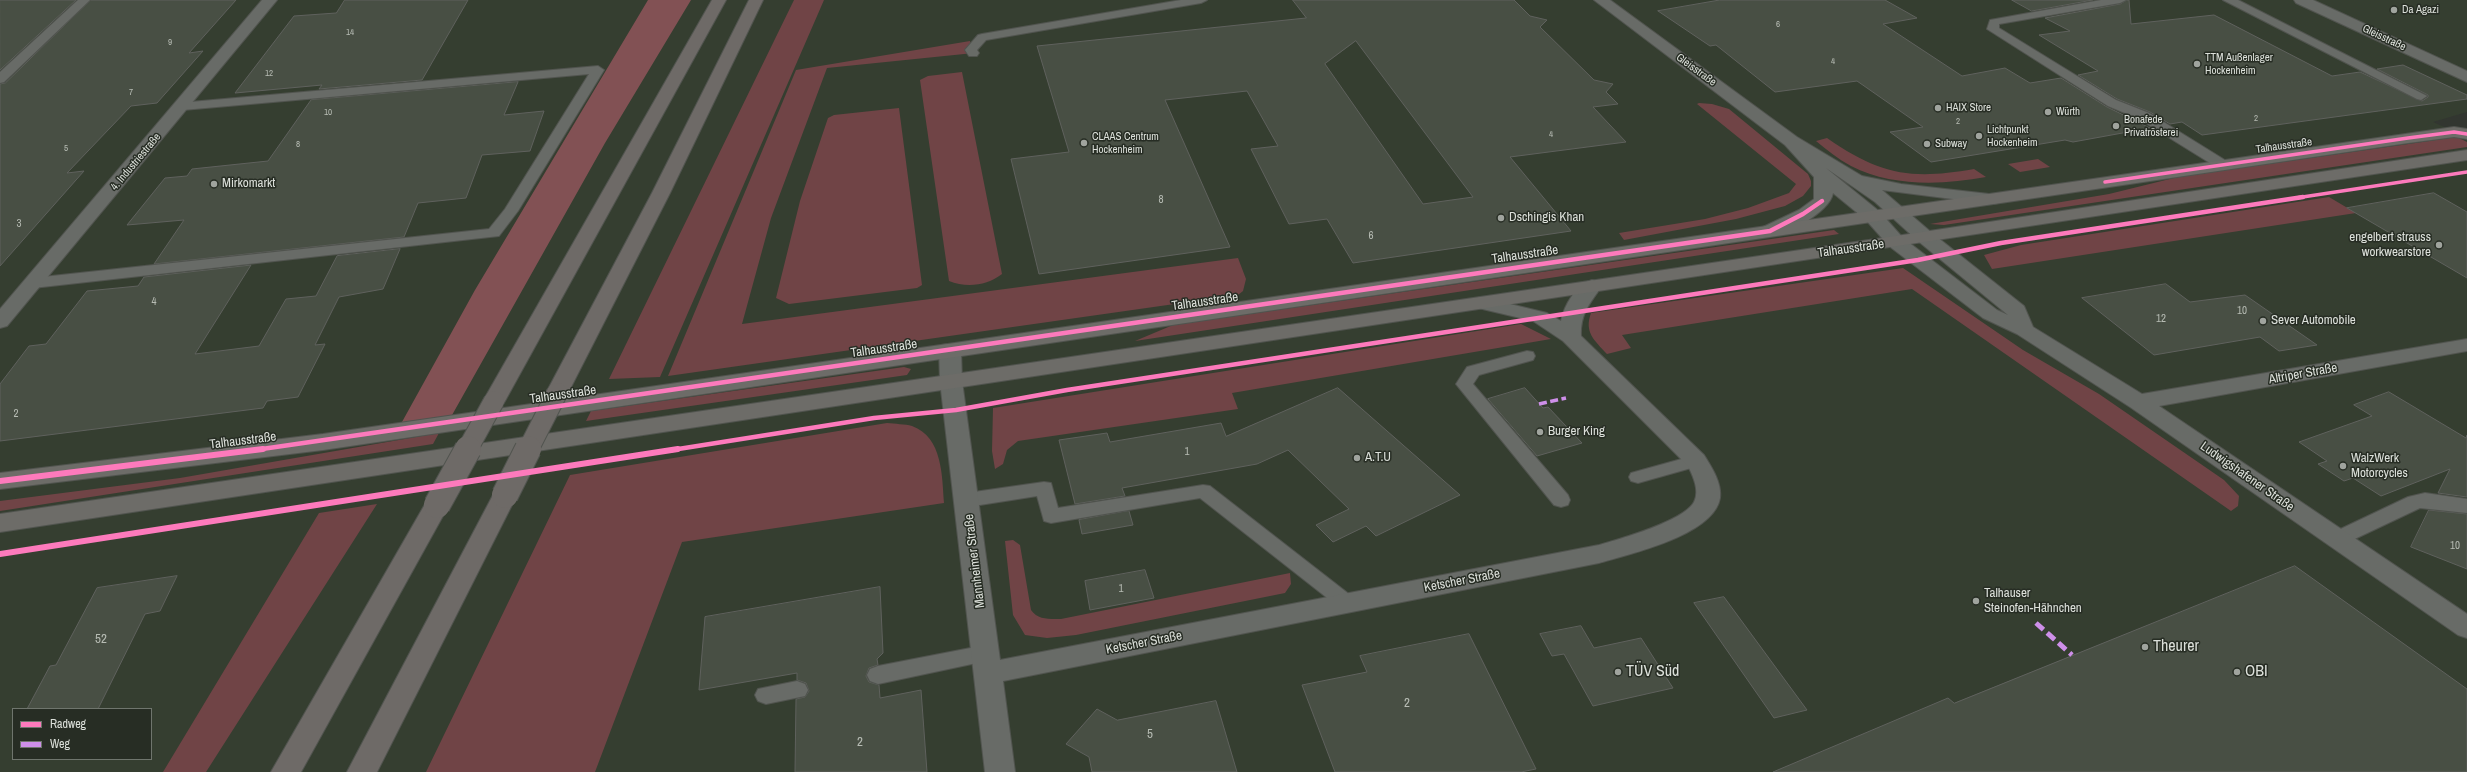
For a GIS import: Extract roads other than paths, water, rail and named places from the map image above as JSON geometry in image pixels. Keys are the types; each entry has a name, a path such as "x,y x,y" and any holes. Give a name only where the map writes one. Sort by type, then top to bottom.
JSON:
{"highway":[{"path":"286,772 719,0"},
{"path":"362,772 657,200 756,0"}],"main road":[{"name":"Talhausstraße","path":"0,481 315,443 2223,165 2454,132 2467,134"},
{"name":"Talhausstraße","path":"0,523 1592,286 1925,238 2467,155"}],"street":[{"name":"4. Industriestraße","path":"0,322 183,106 270,0"},
{"name":"Gleisstraße","path":"1601,0 1791,141 1854,179 1925,238"},
{"name":"Gleisstraße","path":"2301,0 2466,76"},
{"name":"Gleisstraße","path":"1791,141 1823,176 1873,216 1896,242"},
{"path":"1770,231 1803,214 1822,200 1825,190 1823,176"},
{"path":"1854,179 1901,189 1992,199"},
{"path":"1925,238 2017,310 2024,330"},
{"name":"Ludwigshafener Straße","path":"1896,242 1990,314 2024,330 2138,402 2467,628"},
{"path":"1570,336 1569,319 1581,299 1592,286"},
{"name":"Ketscher Straße","path":"987,663 1347,603 1598,554 1643,540 1686,522 1699,513 1706,504 1706,477 1696,461 1570,336 1540,317 1481,303"},
{"name":"Altriper Straße","path":"2138,402 2467,345"},
{"name":"Mannheimer Straße","path":"950,350 952,381 1000,772"}],"lane":[{"path":"0,79 84,0"},
{"path":"973,53 972,50 982,37 1201,0"},
{"path":"2120,0 1994,22 1993,29 2112,103 2144,116 2223,165"},
{"path":"2229,0 2421,96"},
{"path":"33,283 330,252 494,233 511,211 598,70 183,106"},
{"path":"1527,356 1473,371 1464,384 1561,500"},
{"path":"1638,477 1696,461"},
{"path":"967,500 1044,488 1051,516 1203,491 1347,603"},
{"path":"2337,539 2415,502 2425,500 2467,506"},
{"path":"878,675 987,663"},
{"path":"766,695 797,690"}],"place":[{"name":"Da Agazi","path":"2394,10"},
{"name":"TTM Außenlager Hockenheim","path":"2197,64"},
{"name":"HAIX Store","path":"1938,108"},
{"name":"Würth","path":"2048,112"},
{"name":"Bonafede Privatrösterei","path":"2116,126"},
{"name":"Lichtpunkt Hockenheim","path":"1979,136"},
{"name":"CLAAS Centrum Hockenheim","path":"1084,143"},
{"name":"Subway","path":"1927,144"},
{"name":"Mirkomarkt","path":"214,184"},
{"name":"Dschingis Khan","path":"1501,218"},
{"name":"engelbert strauss workwearstore","path":"2439,245"},
{"name":"Sever Automobile","path":"2263,321"},
{"name":"Burger King","path":"1540,432"},
{"name":"A.T.U","path":"1357,458"},
{"name":"WalzWerk Motorcycles","path":"2343,466"},
{"name":"Talhauser Steinofen-Hähnchen","path":"1976,601"},
{"name":"Theurer","path":"2145,647"},
{"name":"TÜV Süd","path":"1618,672"},
{"name":"OBI","path":"2237,672"}]}
